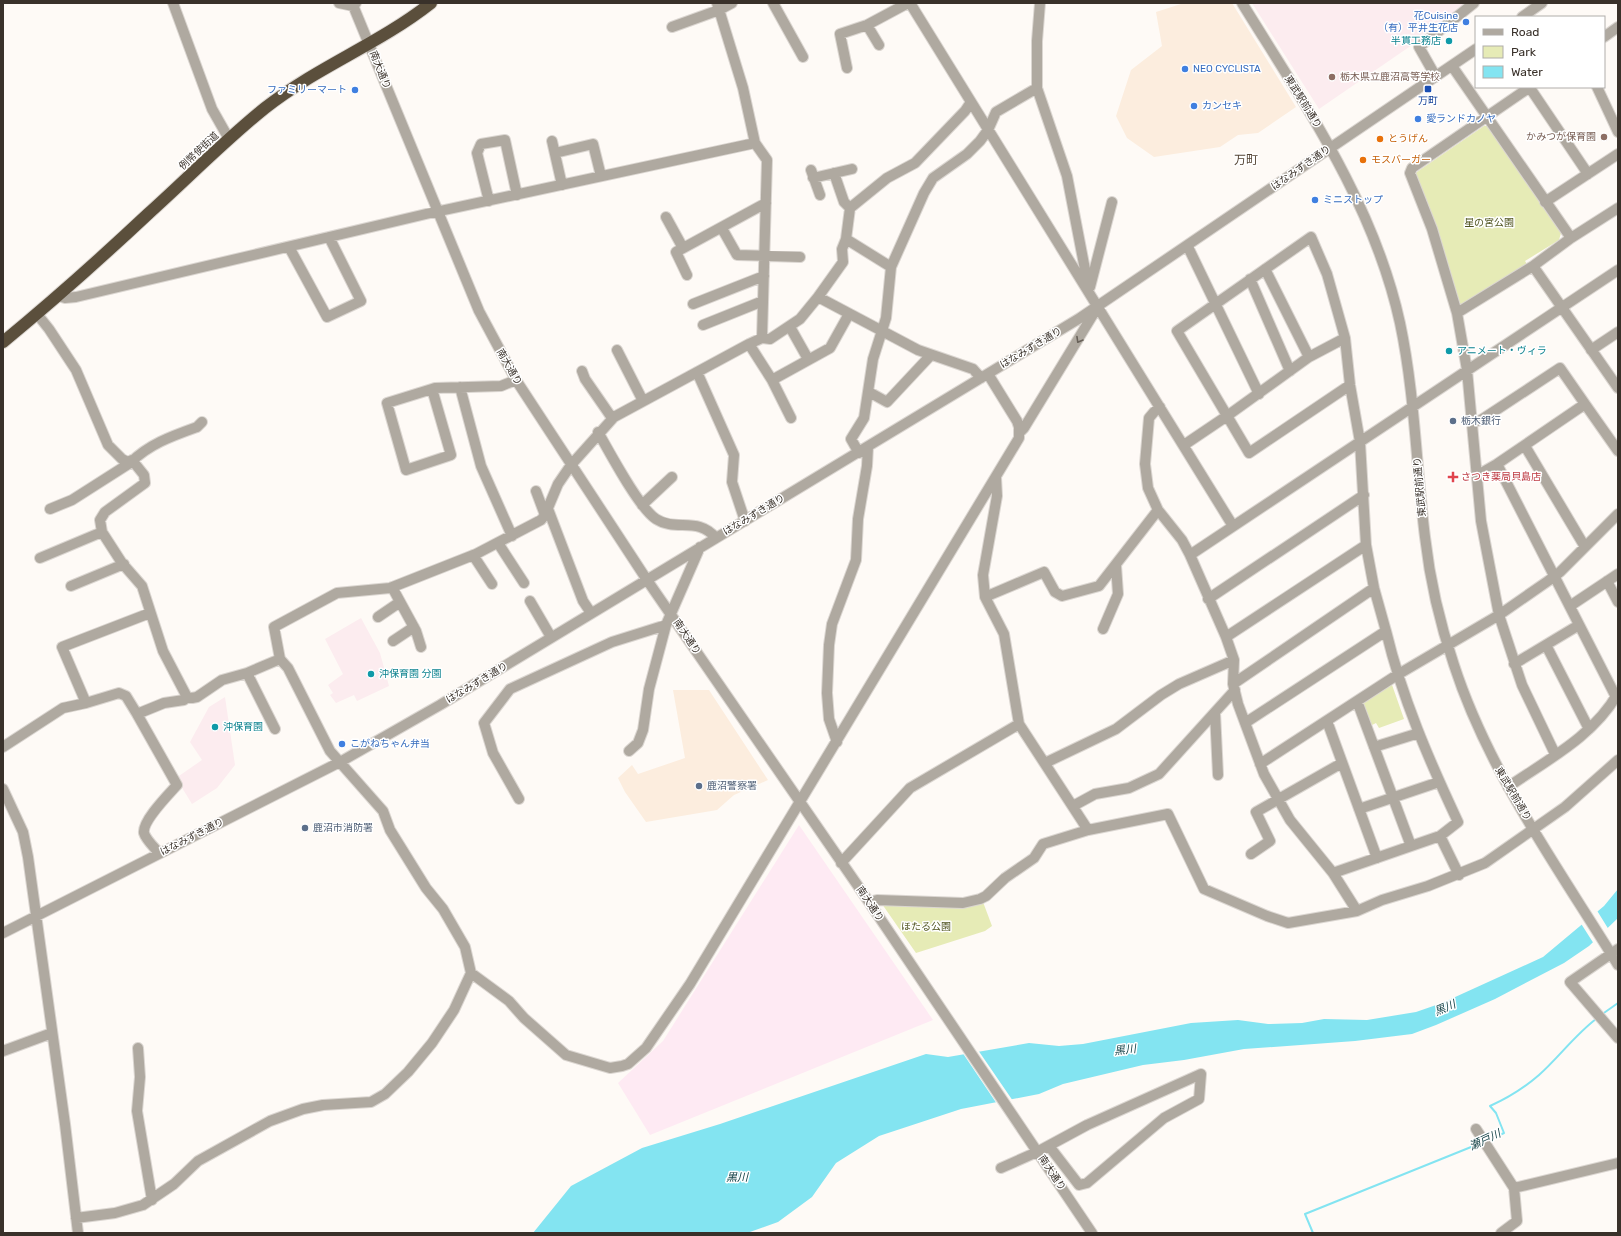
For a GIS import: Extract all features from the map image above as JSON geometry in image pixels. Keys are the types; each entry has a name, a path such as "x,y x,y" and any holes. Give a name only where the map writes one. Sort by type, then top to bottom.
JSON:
{"highway":[{"name":"例幣使街道","path":"3,342 58,296 229,139 287,92 329,65 369,44 408,20 430,3"}],"street":[{"path":"173,3 212,109 229,139"},
{"path":"339,3 353,4"},
{"path":"672,27 718,6 732,3"},
{"path":"773,3 803,57"},
{"path":"847,68 840,34 867,25 909,3 1089,291 1233,526"},
{"path":"1040,3 1037,41 1037,88 1067,176 1089,291"},
{"name":"東武駅前通り","path":"1242,3 1331,148 1360,205 1383,263 1399,320 1411,384 1425,540 1435,598 1460,684 1478,727 1508,786 1613,951 1618,965"},
{"path":"1436,77 1419,47 1474,3"},
{"path":"1523,16 1542,3"},
{"name":"南大通り","path":"353,4 437,212 479,311 516,380 647,580 869,902 1092,1233"},
{"path":"718,6 743,88 755,143 768,160 762,338"},
{"path":"867,25 879,45"},
{"path":"1605,36 1618,27"},
{"name":"はなみずき通り","path":"3,933 340,762 386,737 700,547 859,453 1098,306 1188,247 1475,50"},
{"path":"1452,66 1571,238"},
{"path":"859,453 851,439 864,418 873,360 886,318 891,267 921,199 934,178 967,154 988,130 996,112 1037,88"},
{"path":"1529,88 1412,168 1410,173 1432,229 1457,313 1468,370 1485,551 1498,615 1514,664 1531,706 1555,754"},
{"path":"1531,88 1588,174"},
{"path":"1597,88 1618,132"},
{"path":"76,1218 114,1212 142,1205 152,1200 174,1184 198,1161 270,1121 303,1108 323,1104 366,1103 385,1094 408,1072 432,1043 454,1010 471,973 465,947 443,909 426,888 390,830 383,811 330,751 288,668 280,659 274,627 337,593 392,587 473,555 541,520 547,512 558,484 571,465 598,432 612,418 749,344 762,338 770,339 800,319 843,262 842,249 846,239 850,208 887,178 915,163 971,102"},
{"path":"488,201 477,153 481,144 505,140 517,195"},
{"path":"552,141 562,185"},
{"path":"58,296 65,298 76,297 437,212 755,143"},
{"path":"555,153 593,144 601,176"},
{"path":"1545,202 1618,154"},
{"path":"820,195 812,174 834,173 852,169"},
{"path":"834,173 844,202 850,208"},
{"path":"1089,291 1112,202"},
{"path":"687,275 676,252 766,203"},
{"path":"1457,313 1533,266 1571,238 1618,208"},
{"path":"666,217 683,248"},
{"path":"724,232 737,255 800,257"},
{"path":"289,247 327,317 361,301 329,237"},
{"path":"1333,873 1440,836 1458,822 1439,782 1397,675 1374,588 1366,545 1360,442 1350,385 1345,338 1326,274 1311,237 1216,302 1177,331 1249,453 1350,385"},
{"path":"846,239 891,267"},
{"path":"1188,247 1216,302 1259,394"},
{"path":"1533,266 1618,388"},
{"path":"1265,269 1308,357"},
{"path":"1190,555 1618,270"},
{"path":"693,304 764,276"},
{"path":"1250,279 1290,371"},
{"path":"818,297 882,332 931,355 973,369 984,376 1017,422 1020,432"},
{"path":"702,325 764,301"},
{"path":"471,973 510,1001 524,1018 566,1054 610,1068 628,1064 646,1048 690,984 1016,444 1020,432 1024,428 1098,306"},
{"path":"37,314 50,329 76,370 108,445 122,459 131,462 144,475 145,483 102,514 100,520 102,532 124,564 142,586 163,651 187,697"},
{"path":"772,380 830,348 849,314"},
{"path":"790,327 808,359"},
{"path":"1591,350 1618,332"},
{"path":"1184,445 1259,394 1308,357 1345,338"},
{"path":"749,344 772,380 791,418"},
{"path":"616,350 643,401"},
{"path":"869,392 887,402 931,355"},
{"path":"1473,422 1481,420 1560,368 1618,451"},
{"path":"582,371 585,379 612,418"},
{"path":"697,372 734,455 732,482 745,521"},
{"path":"432,389 451,455 406,470 387,403 432,389 501,386 516,380"},
{"path":"460,387 481,466 512,536"},
{"path":"1477,474 1497,464 1525,446 1585,404"},
{"path":"1160,407 1149,418 1145,464 1148,488 1158,510 1182,540 1190,555 1208,599 1226,637 1234,660 1234,687 1260,764 1290,820 1333,873 1357,911"},
{"path":"50,509 72,500 131,462 154,443 197,427 202,422"},
{"path":"598,432 642,505 657,520 668,523 691,524 709,529 716,538"},
{"path":"1525,446 1584,548"},
{"path":"837,742 829,719 827,692 829,645 832,624 856,560 858,519 867,466 868,447"},
{"path":"1497,464 1579,625 1617,695 1610,708 1582,736 1508,786"},
{"path":"642,505 672,477"},
{"path":"996,477 997,496 983,575 985,597 1004,634 1019,724 1074,806 1088,830"},
{"path":"536,491 547,512 583,601 591,613"},
{"path":"1208,599 1364,495"},
{"path":"985,597 1044,572 1055,592 1062,596 1099,586 1158,510"},
{"path":"1260,764 1397,675 1498,615 1555,577 1618,514"},
{"path":"40,558 102,532"},
{"path":"498,543 524,583"},
{"path":"1226,637 1366,545"},
{"path":"629,751 638,743 643,730 649,689 670,613 700,547"},
{"path":"473,555 492,584"},
{"path":"71,586 124,564"},
{"path":"1103,629 1118,594 1116,566"},
{"path":"1570,606 1618,574"},
{"path":"1607,582 1618,602"},
{"path":"392,587 414,627 422,648"},
{"path":"1074,806 1096,794 1129,788 1159,774 1215,712 1234,687 1374,588"},
{"path":"530,601 551,637"},
{"path":"378,617 400,602"},
{"path":"86,703 62,647 150,613"},
{"path":"519,799 493,753 484,723 510,689 612,642 666,625"},
{"path":"1514,664 1579,625"},
{"path":"393,641 414,627"},
{"path":"1245,723 1386,631"},
{"path":"1546,646 1589,729"},
{"path":"137,714 164,704 184,700 187,697 197,697 222,680 247,673 280,659"},
{"path":"1045,763 1116,729 1161,695 1179,684 1234,660"},
{"path":"247,673 275,729"},
{"path":"3,747 63,708 119,693 126,696 177,785 156,808 144,827 144,834 159,853"},
{"path":"1357,701 1411,846"},
{"path":"1215,712 1218,775"},
{"path":"1326,721 1377,858"},
{"path":"842,863 910,788 1019,724"},
{"path":"1374,747 1419,733"},
{"path":"869,902 877,900 964,903 980,899 986,896 1005,878 1034,858 1043,844 1088,830 1168,814 1204,889 1267,916 1288,922 1357,911 1382,900 1459,875 1486,863 1536,832 1586,790 1618,760"},
{"path":"1251,854 1270,841 1256,812 1342,763"},
{"path":"1359,809 1439,782"},
{"path":"3,789 23,832 65,1124 78,1233"},
{"path":"1440,836 1459,875"},
{"path":"1613,951 1570,982 1618,1038"},
{"path":"3,1051 52,1034"},
{"path":"138,1048 140,1077 136,1111 152,1200"},
{"path":"1001,1168 1035,1149 1049,1146 1087,1125 1201,1074 1199,1099 1164,1118 1087,1183 1079,1185 1049,1146"},
{"path":"1476,1129 1514,1188 1517,1221 1501,1233"},
{"path":"1514,1188 1618,1162"}],"shaded area":[{"path":"1184,3 1232,3 1296,107 1258,133 1238,135 1220,147 1154,157 1127,138 1116,116 1131,70 1162,46 1156,12"},
{"name":"栃木県立鹿沼高等学校","path":"1252,3 1469,3 1412,45 1319,109"},
{"path":"361,618 380,653 389,686 357,701 354,695 336,703 330,695 333,693 328,685 343,674 325,639"},
{"path":"673,690 709,690 768,780 734,795 717,810 646,822 625,792 618,778 632,765 638,774 685,758"},
{"path":"225,697 235,765 217,788 192,804 176,778 202,760 190,742 209,707"},
{"path":"799,825 933,1020 650,1135 618,1083 663,1041"}],"green space":[{"name":"星の宮公園","path":"1484,126 1487,126 1561,233 1559,240 1525,261 1527,264 1462,307 1459,306 1414,174"},
{"path":"1391,682 1404,719 1379,728 1376,723 1370,726 1361,705 1363,700"},
{"name":"ほたる公園","path":"983,902 992,926 985,931 916,953 882,904"}],"water":[{"name":"黒川","path":"1618,889 1618,918 1589,946 1564,963 1495,999 1412,1034 1355,1041 1244,1049 1184,1060 1143,1065 1063,1084 1039,1094 961,1109 879,1136 836,1163 812,1197 778,1222 747,1233 533,1233 571,1186 642,1148 720,1124 926,1054 948,1057 1029,1043 1059,1046 1083,1044 1191,1023 1238,1020 1268,1024 1302,1023 1324,1019 1367,1020 1416,1012 1442,1003 1543,957 1604,906"}],"pier":[{"path":"1596,909 1609,930 1594,944 1580,922"},
{"path":"978,1050 1013,1101 997,1104 962,1052"}],"waterway":[{"name":"瀬戸川","path":"1601,1015 1618,1003"},
{"name":"瀬戸川","path":"1487,1141 1504,1133 1496,1113 1490,1106 1503,1100 1533,1080 1596,1019"},
{"name":"瀬戸川","path":"1313,1233 1305,1214 1481,1143"}],"place":[{"name":"花Cuisine （有）平井生花店","path":"1466,22"},
{"name":"半貫工務店","path":"1449,41"},
{"name":"NEO CYCLISTA","path":"1185,69"},
{"name":"栃木県立鹿沼高等学校","path":"1332,77"},
{"name":"万町","path":"1428,89"},
{"name":"ファミリーマート","path":"355,90"},
{"name":"カンセキ","path":"1194,106"},
{"name":"愛ランドカノヤ","path":"1418,119"},
{"name":"かみつが保育園","path":"1604,137"},
{"name":"とうげん","path":"1380,139"},
{"name":"モスバーガー","path":"1363,160"},
{"name":"ミニストップ","path":"1315,200"},
{"name":"アニメート・ヴィラ","path":"1449,351"},
{"name":"栃木銀行","path":"1453,421"},
{"name":"さつき薬局貝島店","path":"1453,477"},
{"name":"沖保育園 分園","path":"371,674"},
{"name":"沖保育園","path":"215,727"},
{"name":"こがねちゃん弁当","path":"342,744"},
{"name":"鹿沼警察署","path":"699,786"},
{"name":"鹿沼市消防署","path":"305,828"}],"district":[{"name":"万町","path":"1246,160"}]}
